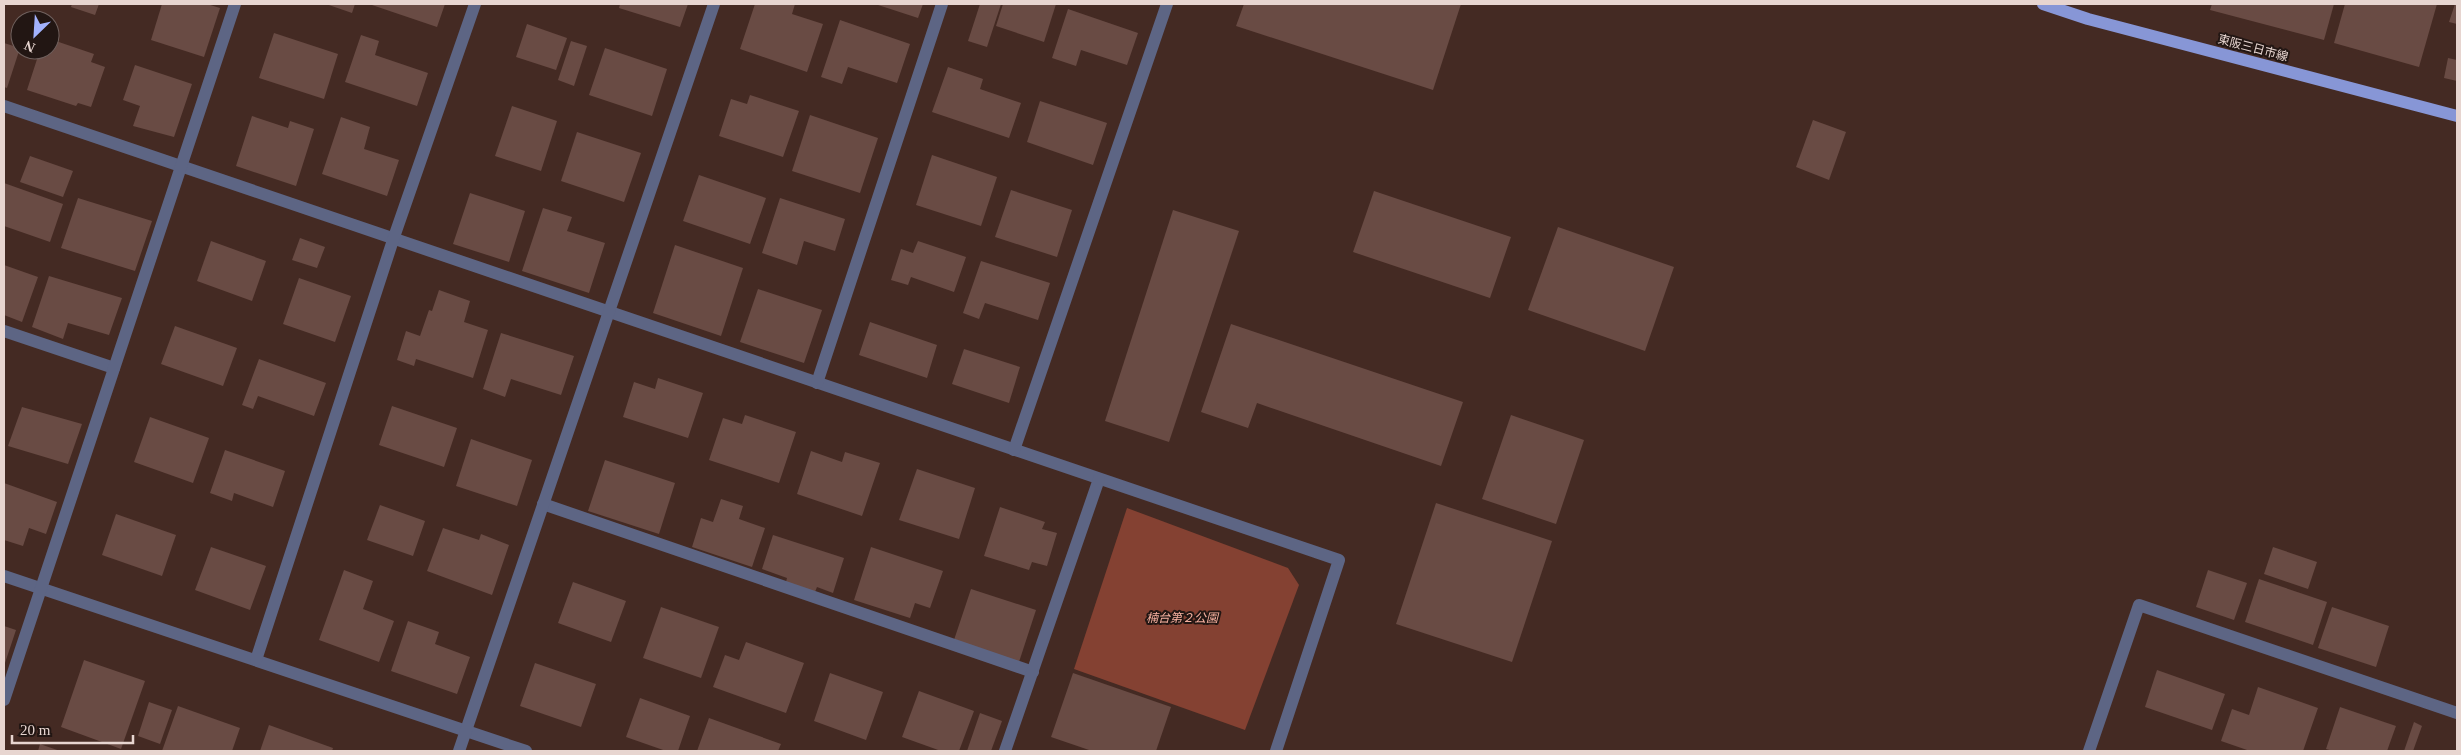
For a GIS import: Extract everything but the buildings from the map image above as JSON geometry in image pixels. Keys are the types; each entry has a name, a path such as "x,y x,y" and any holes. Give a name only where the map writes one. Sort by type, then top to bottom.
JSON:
{"main road":[{"name":"東阪三日市線","path":"2043,4 2088,19 2457,116"}],"street":[{"path":"4,700 235,4"},
{"path":"256,660 394,240 476,4"},
{"path":"459,751 714,4"},
{"path":"817,383 942,4"},
{"path":"1014,450 1167,4"},
{"path":"4,106 1339,560 1276,751"},
{"path":"4,331 114,368"},
{"path":"1005,751 1099,479"},
{"path":"543,504 1033,672"},
{"path":"4,576 526,751"},
{"path":"2089,751 2140,605 2457,713"}],"green space":[{"name":"楠台第２公園","path":"1127,508 1288,568 1299,585 1245,730 1074,669"}]}
